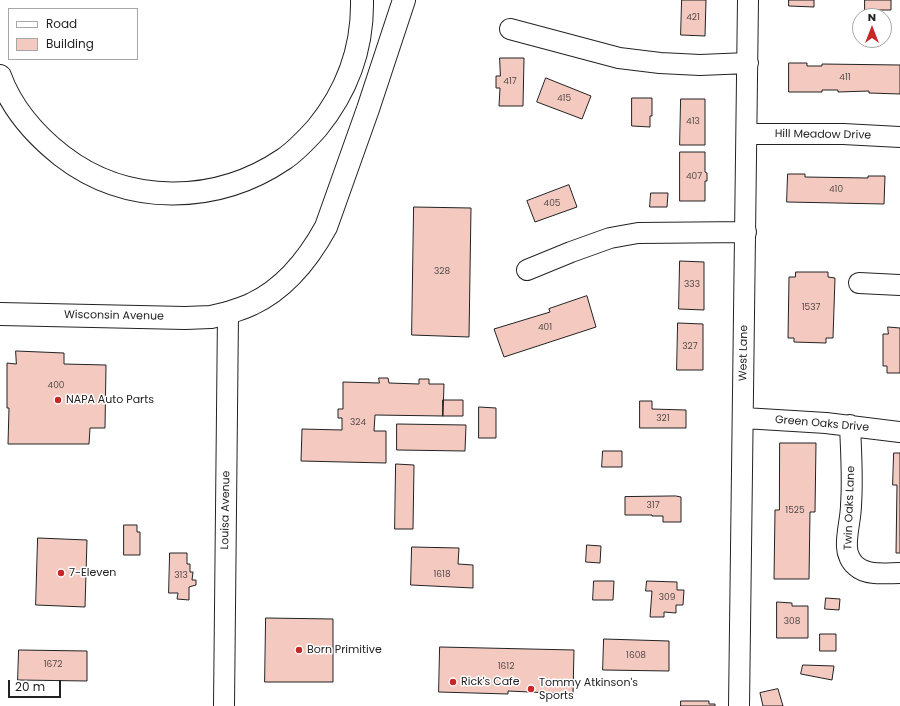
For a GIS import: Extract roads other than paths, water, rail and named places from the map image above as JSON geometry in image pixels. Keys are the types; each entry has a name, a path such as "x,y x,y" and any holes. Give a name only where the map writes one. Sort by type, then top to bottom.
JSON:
{"main road":[{"path":"0,76 15,107 26,123 46,144 74,165 101,180 127,188 155,193 184,194 208,191 237,183 265,171 286,158 308,138 327,115 340,94 351,71 358,44 362,17 362,0"},
{"name":"Wisconsin Avenue","path":"0,314 185,318 211,317 228,313 252,304 268,295 285,282 303,262 326,227 368,109 404,0"}],"street":[{"name":"West Lane","path":"739,706 744,418 748,0"},
{"path":"510,29 619,58 660,63 700,65 748,63"},
{"name":"Hill Meadow Drive","path":"747,134 843,134 900,137"},
{"path":"527,270 610,238 638,234 746,232"},
{"path":"859,283 900,285"},
{"name":"Louisa Avenue","path":"224,706 228,313"},
{"name":"Green Oaks Drive","path":"744,418 850,426 900,432"},
{"name":"Twin Oaks Lane","path":"850,426 852,466 851,506 847,547 849,557 855,565 864,571 900,573"}],"place":[{"name":"NAPA Auto Parts","path":"58,400"},
{"name":"7-Eleven","path":"61,573"},
{"name":"Born Primitive","path":"299,650"},
{"name":"Rick's Cafe","path":"453,682"},
{"name":"Tommy Atkinson's Sports","path":"531,689"}]}
